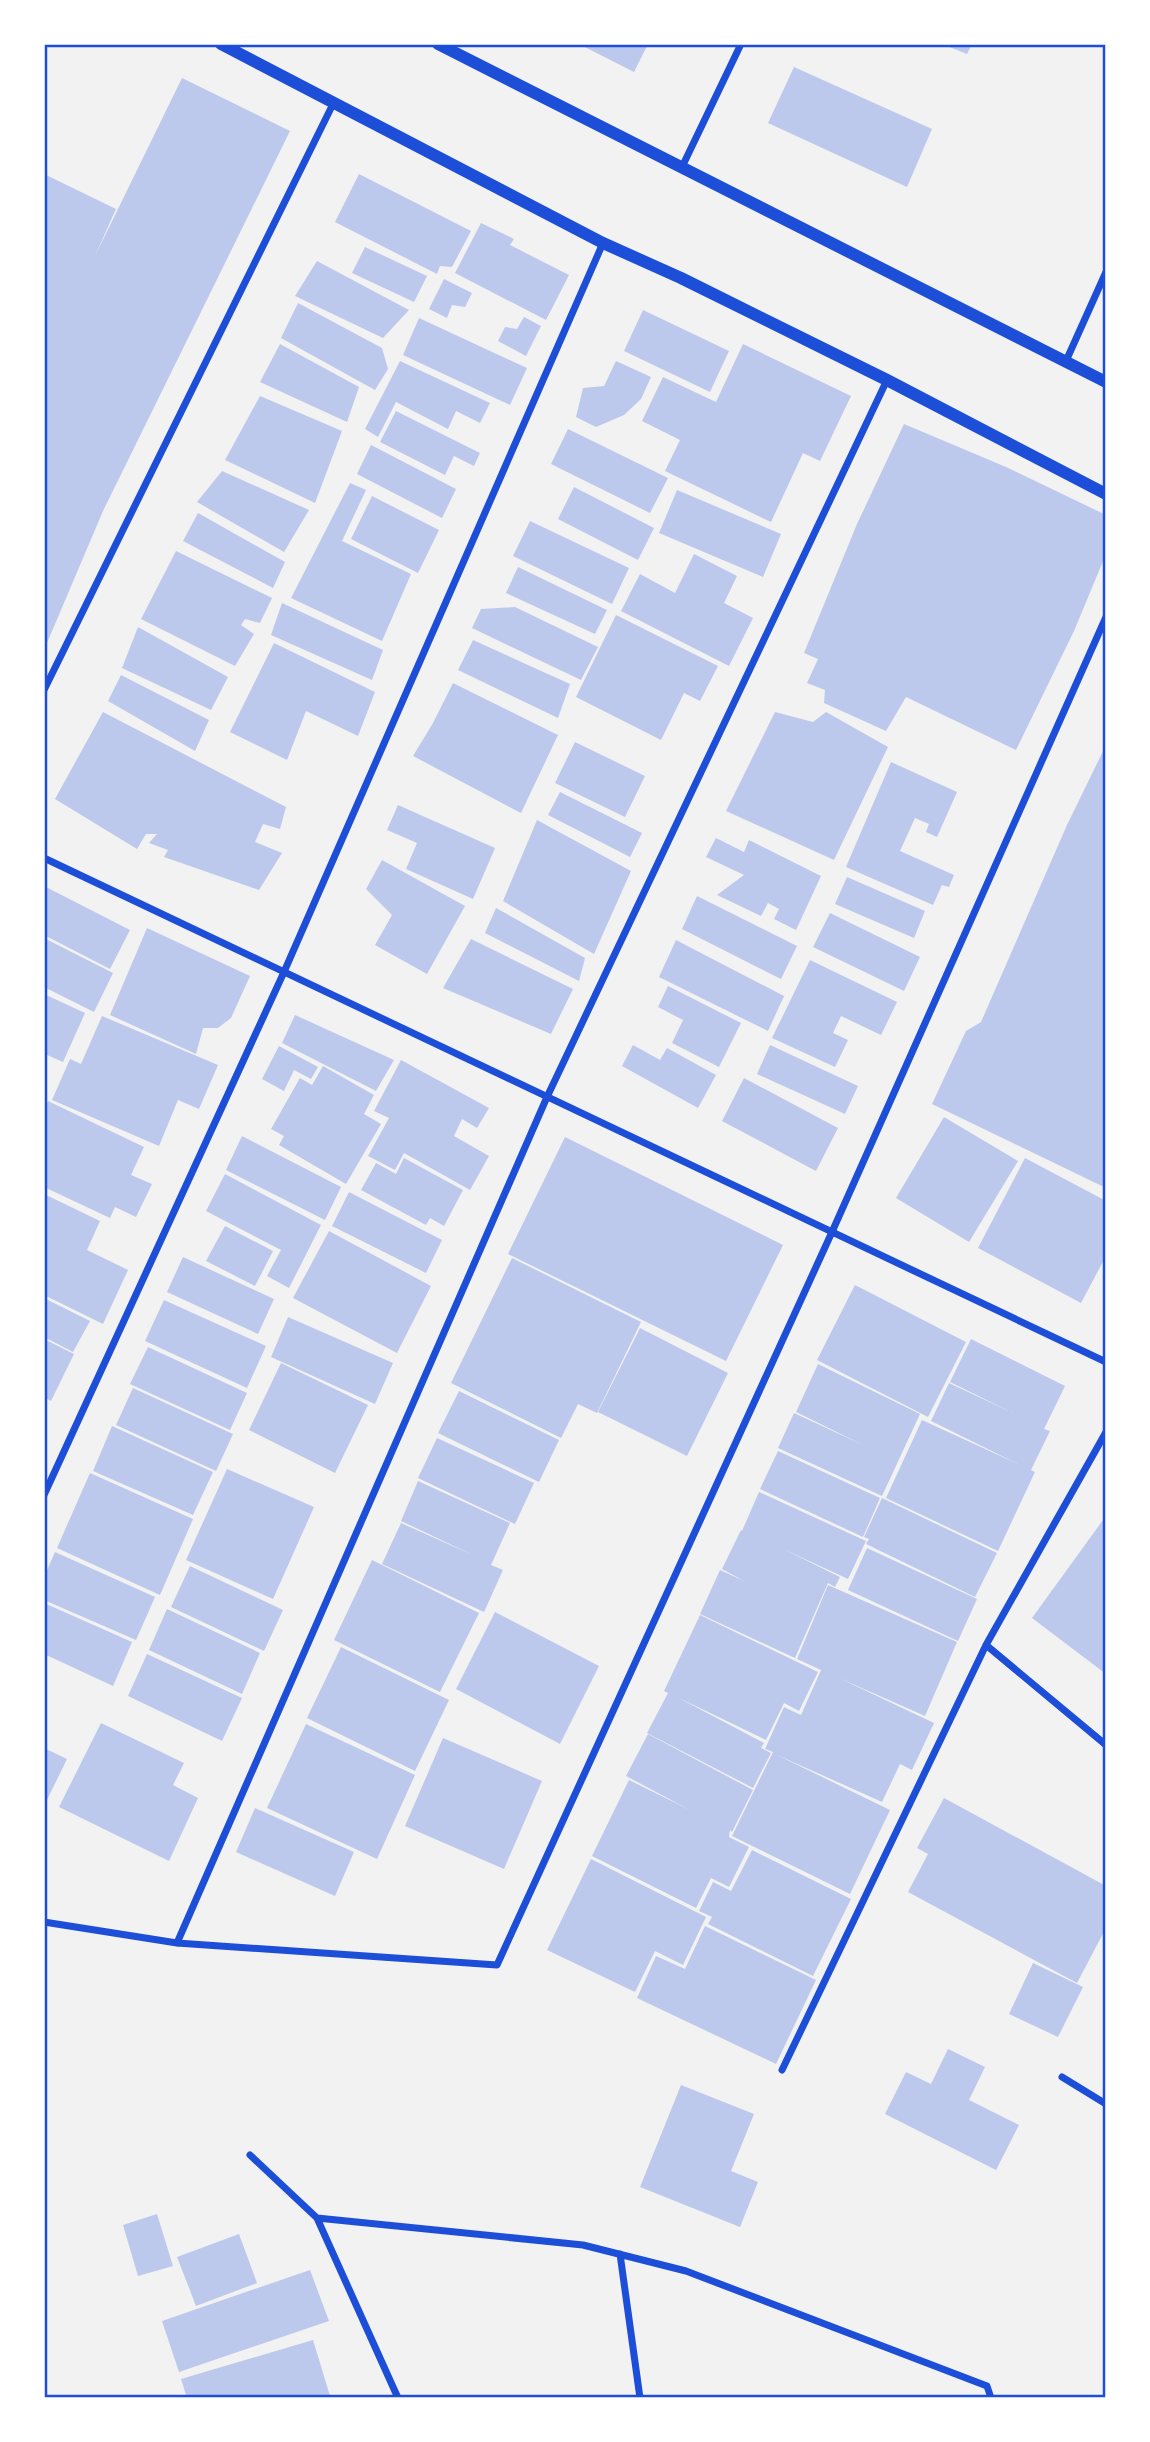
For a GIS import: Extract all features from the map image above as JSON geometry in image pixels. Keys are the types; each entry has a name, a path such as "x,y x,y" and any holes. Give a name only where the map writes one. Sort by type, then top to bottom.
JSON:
{"street":[{"path":"221,44 603,243 681,278 887,380 1106,494"},
{"path":"438,44 1106,382"},
{"path":"682,167 741,44"},
{"path":"44,690 333,104"},
{"path":"44,1495 284,972 603,243"},
{"path":"1066,361 1106,272"},
{"path":"177,1942 547,1097 887,380"},
{"path":"44,1922 177,1942 497,1965 832,1232 1106,617"},
{"path":"44,858 1106,1362"},
{"path":"782,2070 986,1645 1106,1432"},
{"path":"986,1645 1106,1745"},
{"path":"1062,2077 1106,2104"},
{"path":"250,2155 317,2218 398,2398"},
{"path":"317,2218 583,2245 686,2271 987,2386 992,2398"},
{"path":"620,2254 640,2398"}],"building":[{"path":"579,44 648,44 634,72"},
{"path":"942,44 972,44 967,54"},
{"path":"794,67 932,129 907,187 768,123"},
{"path":"182,78 290,131 103,511 44,650 44,174 116,209 95,256"},
{"path":"359,174 471,231 452,267 440,266 437,274 335,222"},
{"path":"481,223 514,239 510,245 569,275 546,320 455,273"},
{"path":"365,247 427,276 414,302 352,273"},
{"path":"317,261 409,310 383,338 295,296"},
{"path":"444,279 472,293 465,307 452,305 447,318 429,309"},
{"path":"298,303 382,348 388,369 375,390 281,338"},
{"path":"643,310 729,351 710,392 624,351"},
{"path":"524,317 541,326 526,356 498,341 505,327 517,329"},
{"path":"419,318 527,368 510,405 403,355"},
{"path":"280,344 359,387 347,422 260,382"},
{"path":"743,344 851,396 820,461 803,453 771,522 665,471 680,440 642,421 663,377 716,402"},
{"path":"400,361 490,403 480,423 456,411 448,429 396,402 378,437 365,429"},
{"path":"616,361 651,377 641,399 624,415 596,427 576,417 583,388 604,386"},
{"path":"260,396 342,431 315,503 225,460"},
{"path":"396,411 480,453 474,466 454,456 445,475 380,442"},
{"path":"904,424 1006,467 1106,515 1106,554 1074,631 1016,750 906,697 886,731 824,703 825,690 807,683 818,659 804,653 857,524"},
{"path":"568,429 668,478 650,513 551,464"},
{"path":"371,445 456,489 442,518 357,474"},
{"path":"222,471 309,510 284,552 197,502"},
{"path":"350,483 366,490 342,541 411,574 382,641 291,598"},
{"path":"574,487 654,528 638,560 558,519"},
{"path":"677,490 781,534 763,577 659,533"},
{"path":"372,496 439,530 418,573 351,539"},
{"path":"198,513 285,562 273,588 183,541"},
{"path":"530,521 629,568 612,604 513,556"},
{"path":"176,551 272,598 260,623 245,619 241,625 254,634 235,666 141,619"},
{"path":"694,554 737,576 724,603 753,618 729,666 621,611 640,574 675,593"},
{"path":"518,567 607,610 595,634 506,593"},
{"path":"282,603 383,650 372,680 271,635"},
{"path":"515,607 598,647 581,680 472,628 481,609"},
{"path":"616,615 718,666 700,701 684,693 661,740 576,697"},
{"path":"138,627 228,677 211,710 122,668"},
{"path":"473,640 570,684 558,718 458,670"},
{"path":"274,643 375,692 358,736 306,711 287,760 230,732"},
{"path":"121,675 209,720 195,751 108,701"},
{"path":"453,683 558,735 521,813 413,756"},
{"path":"103,712 286,807 280,829 263,824 255,842 282,853 259,890 164,857 168,850 149,843 157,834 146,834 137,849 55,799"},
{"path":"775,712 813,722 826,712 888,747 834,860 726,811"},
{"path":"575,742 645,776 625,817 555,783"},
{"path":"1106,745 1106,1188 932,1104 966,1031 981,1022 1067,825"},
{"path":"891,762 957,792 937,837 926,832 929,824 915,818 900,851 954,875 949,887 942,885 933,905 846,867"},
{"path":"560,792 642,833 630,857 548,815"},
{"path":"398,805 495,848 473,899 406,869 417,843 387,830"},
{"path":"537,820 631,871 594,954 503,901"},
{"path":"716,838 744,852 749,840 821,876 796,930 774,919 779,909 768,903 761,916 717,895 744,875 706,857"},
{"path":"382,860 465,906 427,974 375,945 392,915 366,889"},
{"path":"847,877 925,911 914,938 835,904"},
{"path":"44,886 130,930 110,969 44,935"},
{"path":"697,896 797,946 781,979 682,929"},
{"path":"496,908 585,958 579,981 485,933"},
{"path":"830,913 920,957 904,991 813,947"},
{"path":"147,928 250,976 231,1018 218,1028 203,1028 196,1054 110,1015"},
{"path":"44,938 113,973 94,1012 44,987"},
{"path":"471,939 573,989 551,1034 443,988"},
{"path":"676,940 784,996 768,1031 659,977"},
{"path":"810,960 897,1002 881,1035 841,1016 833,1033 848,1040 835,1067 772,1038"},
{"path":"668,986 741,1023 719,1067 672,1043 683,1020 658,1007"},
{"path":"44,994 85,1013 63,1062 47,1055 44,1063"},
{"path":"295,1015 394,1060 376,1091 282,1043"},
{"path":"102,1016 218,1065 199,1109 178,1100 159,1146 52,1100 70,1059 81,1064"},
{"path":"633,1045 660,1060 667,1048 716,1075 698,1108 622,1066"},
{"path":"770,1045 858,1086 845,1114 757,1074"},
{"path":"279,1046 318,1067 311,1079 294,1070 284,1091 262,1079"},
{"path":"401,1060 489,1108 477,1128 462,1119 454,1136 489,1156 470,1190 404,1153 395,1170 368,1156 389,1118 374,1111"},
{"path":"323,1066 374,1095 364,1114 381,1124 346,1184 279,1145 284,1136 271,1129 300,1078 312,1085"},
{"path":"744,1078 838,1128 816,1171 722,1121"},
{"path":"48,1101 144,1147 131,1175 152,1184 136,1217 115,1207 110,1218 44,1187 44,1111"},
{"path":"944,1117 1018,1161 969,1242 896,1198"},
{"path":"242,1136 341,1187 325,1220 226,1170"},
{"path":"565,1137 783,1245 726,1361 508,1254"},
{"path":"404,1158 463,1190 444,1226 430,1218 426,1225 361,1190 376,1163 396,1174"},
{"path":"1025,1158 1106,1201 1106,1256 1081,1303 978,1248"},
{"path":"225,1174 321,1225 289,1288 267,1276 281,1250 206,1211"},
{"path":"349,1192 442,1240 426,1273 332,1226"},
{"path":"44,1194 100,1221 87,1250 128,1270 103,1324 44,1295"},
{"path":"225,1226 273,1251 255,1286 206,1261"},
{"path":"329,1231 431,1286 397,1353 293,1298"},
{"path":"183,1257 274,1299 258,1334 167,1292"},
{"path":"512,1258 641,1322 597,1413 578,1404 561,1438 451,1383"},
{"path":"855,1285 966,1342 928,1417 817,1360"},
{"path":"44,1298 90,1321 73,1352 44,1337"},
{"path":"164,1300 266,1346 247,1388 145,1341"},
{"path":"288,1317 393,1363 375,1404 271,1357"},
{"path":"640,1328 728,1373 687,1456 598,1412"},
{"path":"44,1339 74,1354 51,1401 44,1397"},
{"path":"971,1339 1065,1386 1044,1429 1050,1431 1031,1470 1035,1472 998,1551 886,1498 922,1420 1018,1464 931,1421 949,1383 1013,1413 950,1382"},
{"path":"148,1347 247,1393 230,1430 130,1384"},
{"path":"281,1363 368,1405 335,1473 249,1430"},
{"path":"818,1364 920,1414 882,1496 778,1448 794,1413 863,1445 796,1412"},
{"path":"133,1388 233,1434 216,1471 116,1425"},
{"path":"459,1391 559,1440 539,1482 438,1433"},
{"path":"112,1426 213,1472 193,1515 93,1471"},
{"path":"437,1438 534,1483 515,1524 418,1478"},
{"path":"778,1451 880,1498 863,1537 760,1489"},
{"path":"227,1469 314,1507 273,1599 186,1560"},
{"path":"90,1473 193,1519 160,1595 57,1548"},
{"path":"418,1481 510,1523 491,1565 503,1570 484,1612 382,1564 401,1523 473,1555 401,1521"},
{"path":"759,1492 866,1541 848,1579 783,1549 840,1577 835,1587 828,1583 795,1658 700,1614 720,1570 744,1581 722,1569"},
{"path":"882,1498 997,1553 975,1597 866,1544 869,1539 864,1537"},
{"path":"1103,1520 1106,1523 1106,1674 1032,1618"},
{"path":"867,1548 977,1599 958,1641 848,1590"},
{"path":"55,1552 155,1597 136,1640 44,1600 44,1577"},
{"path":"372,1560 479,1613 440,1692 334,1640"},
{"path":"190,1566 283,1610 264,1651 171,1607"},
{"path":"828,1585 957,1642 925,1716 839,1678 934,1723 912,1770 900,1764 882,1802 775,1754 890,1810 850,1894 732,1836 773,1752 765,1749 784,1707 801,1715 821,1670 797,1659"},
{"path":"44,1603 132,1642 113,1686 44,1654"},
{"path":"167,1609 260,1653 242,1694 149,1650"},
{"path":"495,1612 599,1666 560,1744 456,1689"},
{"path":"700,1615 818,1672 799,1711 784,1703 766,1740 677,1697 764,1743 761,1748 771,1753 753,1788 647,1733 668,1693 664,1691"},
{"path":"341,1647 449,1700 415,1771 307,1718"},
{"path":"147,1654 242,1698 222,1741 128,1696"},
{"path":"101,1723 184,1763 173,1785 198,1798 169,1861 59,1807"},
{"path":"306,1724 415,1775 377,1859 267,1808"},
{"path":"648,1734 753,1790 732,1832 730,1830 729,1837 749,1847 729,1887 711,1878 696,1908 592,1856 629,1780 690,1810 626,1776"},
{"path":"443,1738 542,1781 504,1869 405,1826"},
{"path":"44,1748 67,1759 44,1806"},
{"path":"944,1798 1106,1886 1106,1928 1077,1983 908,1892 928,1854 917,1848"},
{"path":"255,1808 354,1852 335,1896 236,1852"},
{"path":"752,1850 851,1899 813,1976 708,1924 712,1917 699,1911 713,1882 731,1891"},
{"path":"591,1859 706,1917 683,1965 655,1951 635,1992 547,1950"},
{"path":"705,1926 816,1980 776,2064 637,1998 656,1956 685,1969"},
{"path":"1033,1963 1083,1987 1058,2037 1009,2014"},
{"path":"948,2049 985,2067 969,2100 1019,2125 996,2170 885,2114 906,2072 931,2084"},
{"path":"681,2085 754,2114 731,2171 758,2182 740,2227 640,2187"},
{"path":"157,2214 173,2266 138,2276 123,2225"},
{"path":"239,2234 257,2283 196,2306 177,2257"},
{"path":"310,2270 329,2321 179,2372 162,2321"},
{"path":"313,2340 330,2396 187,2398 181,2379"}]}
